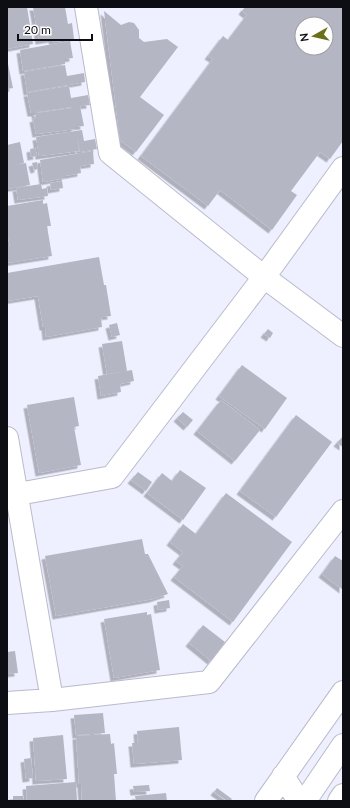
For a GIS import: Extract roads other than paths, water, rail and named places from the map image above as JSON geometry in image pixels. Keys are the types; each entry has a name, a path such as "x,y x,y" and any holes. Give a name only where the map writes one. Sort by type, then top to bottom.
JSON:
{"main road":[{"path":"86,7 110,153 264,277 343,336"},
{"path":"18,494 112,477 264,277 343,168"},
{"path":"7,438 18,494 52,700"},
{"path":"7,703 52,700 209,682 343,510"},
{"path":"266,801 343,692"},
{"path":"305,801 343,745"},
{"path":"283,776 299,801"},
{"path":"339,801 343,795"}]}
